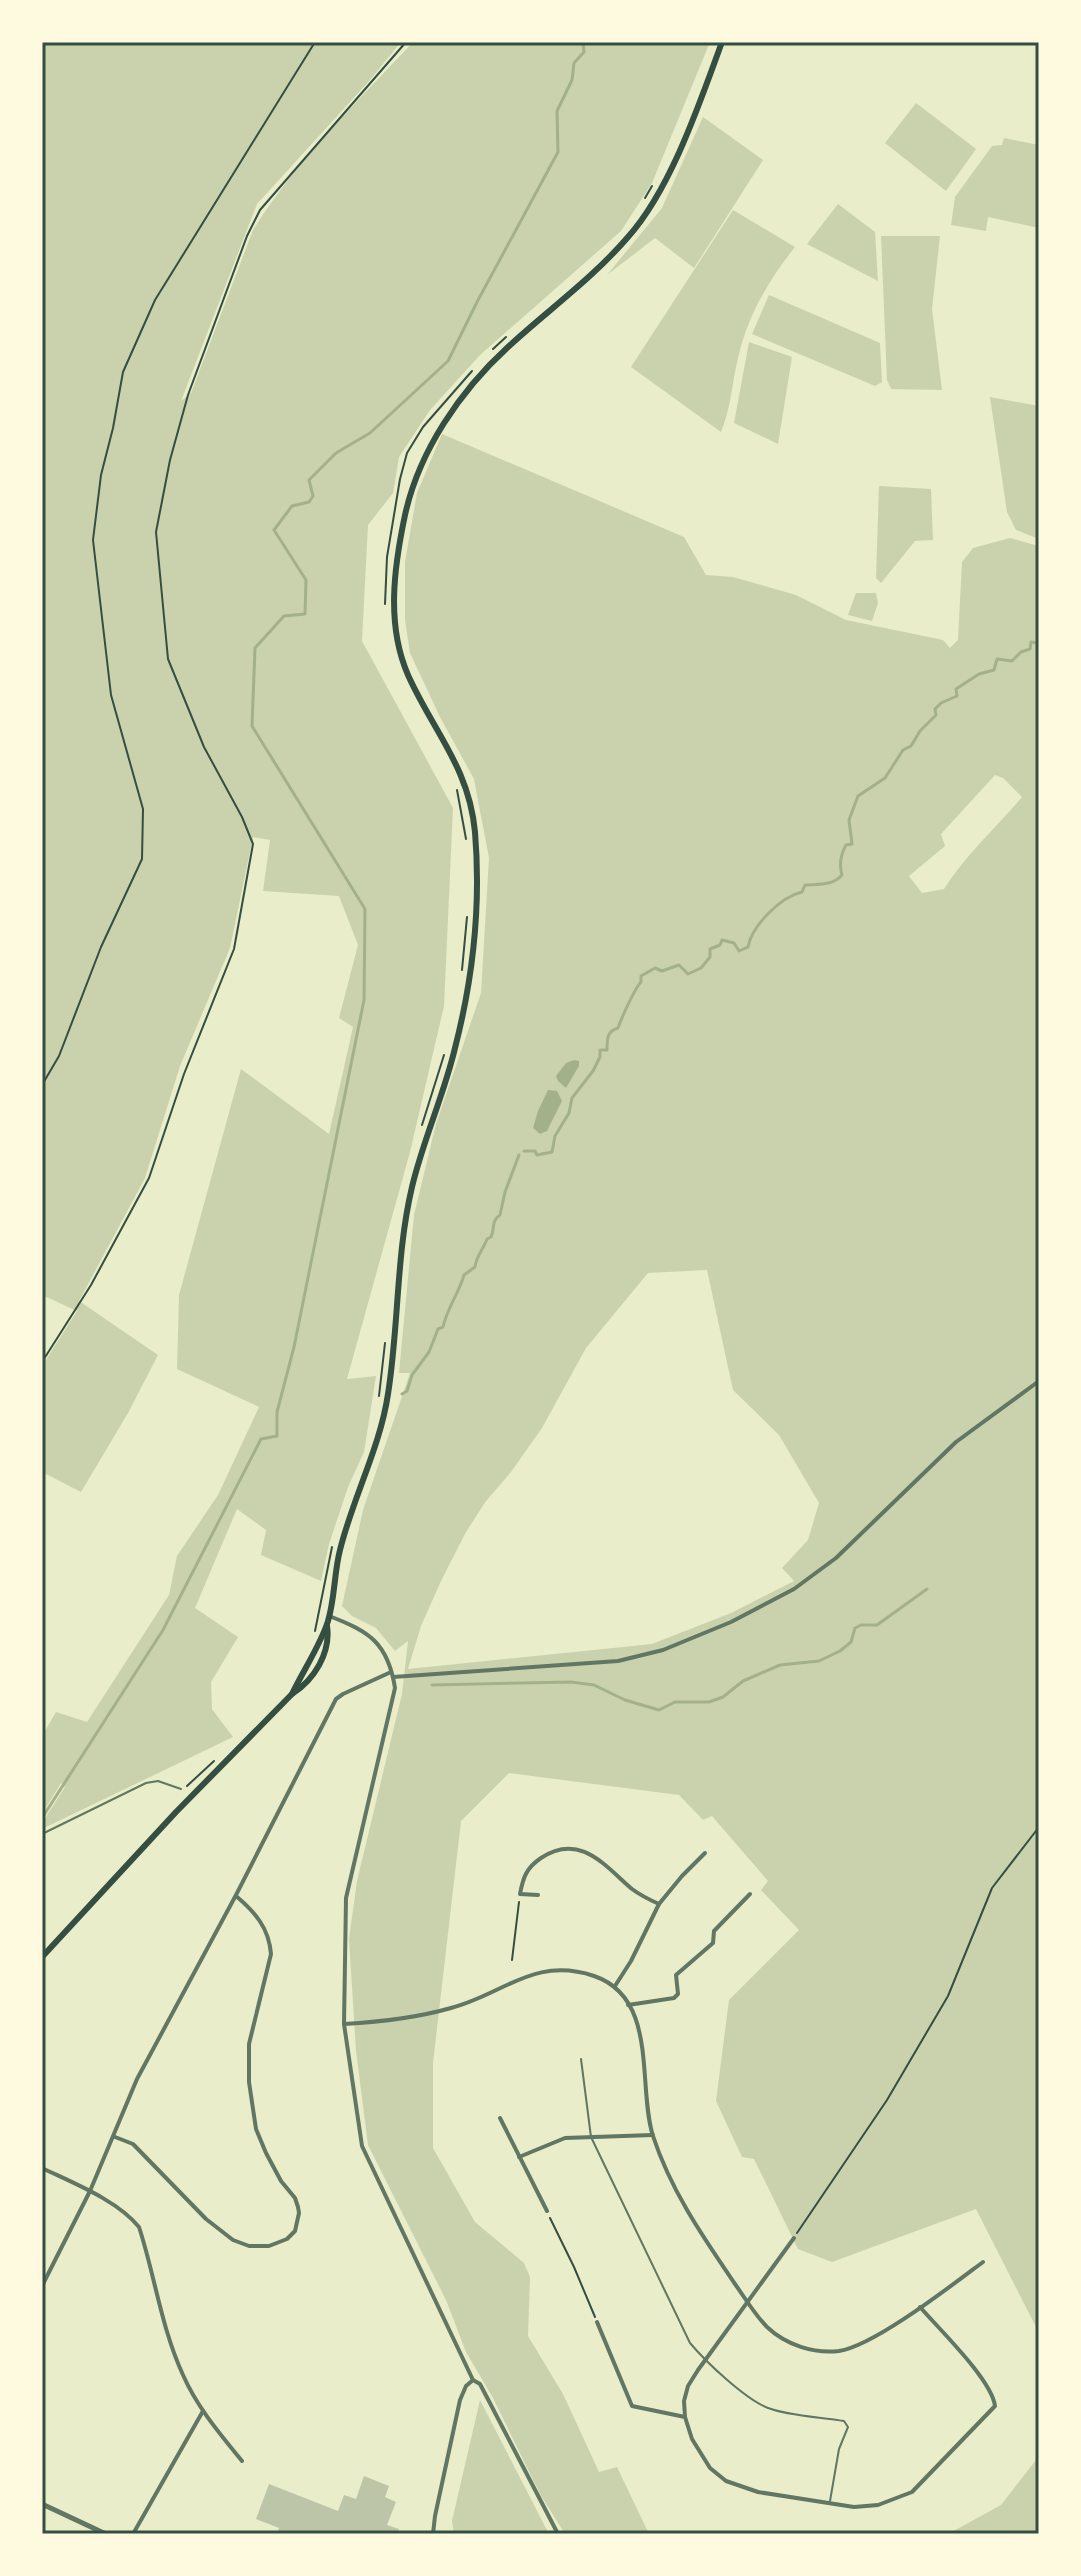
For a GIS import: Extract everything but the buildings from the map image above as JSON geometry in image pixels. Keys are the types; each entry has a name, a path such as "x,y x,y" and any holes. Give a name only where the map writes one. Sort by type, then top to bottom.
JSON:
{"main road":[{"path":"42,1957 190,1797 292,1694 307,1684 329,1639 327,1626 340,1549 376,1447 388,1398 403,1234 412,1185 455,1048 471,967 478,896 475,827 462,777 406,672 394,627 394,589 405,515 416,475 457,402 509,345 583,284 632,234 678,153 722,42"}],"street":[{"path":"42,2286 115,2137 137,2079 336,1699 392,1674 618,1661 663,1650 731,1622 794,1589 836,1558 956,1442 1039,1381"},
{"path":"329,1616 362,1629 373,1638 385,1654 392,1674 393,1703 346,1898 344,2024 362,2146 473,2380 480,2384 558,2534"},
{"path":"538,1895 520,1894 527,1869 547,1854 577,1850 597,1857 632,1889 659,1904"},
{"path":"615,1986 659,1904 705,1853"},
{"path":"628,2005 674,1998 678,1994 676,1975 713,1943 714,1931 750,1894"},
{"path":"115,2137 133,2144 206,2219 233,2240 249,2246 269,2246 287,2239 295,2231 298,2207 295,2198 281,2181 256,2129 249,2082 249,2044 271,1954 270,1939 257,1916 236,1895"},
{"path":"344,2024 453,2008 538,1972 569,1971 596,1977 615,1986 635,2016 641,2039 653,2135 681,2201 768,2328 811,2352 845,2349 875,2335 983,2262"},
{"path":"500,2118 547,2211"},
{"path":"519,2157 554,2141 653,2135"},
{"path":"42,2168 90,2191 132,2218 139,2227 160,2311 183,2376 203,2411 242,2461"},
{"path":"794,2238 688,2386 684,2401 685,2417 692,2439 710,2468 726,2481 758,2492 854,2507 878,2505 912,2492 995,2406 993,2395 984,2380 920,2307"},
{"path":"597,2322 632,2406 685,2417"},
{"path":"433,2534 460,2400 466,2386 473,2380"},
{"path":"133,2534 203,2411"},
{"path":"42,2504 106,2534"}],"lane":[{"path":"42,1834 146,1783 158,1781 181,1789"},
{"path":"581,2059 591,2137 690,2343 705,2360 770,2409 844,2421 848,2427 839,2449 830,2503"}],"path":[{"path":"42,1085 59,1056 101,947 142,859 143,809 111,695 93,540 101,475 123,372 155,300 315,42"},
{"path":"42,1362 91,1285 149,1178 184,1074 234,949 253,844 204,747 168,659 156,532 170,460 188,395 247,236 260,210 406,42"},
{"path":"643,201 658,176"},
{"path":"491,351 510,333"},
{"path":"386,608 387,557 407,453 423,427 472,372"},
{"path":"454,779 468,850"},
{"path":"461,971 467,918"},
{"path":"418,1136 446,1048"},
{"path":"378,1399 387,1332"},
{"path":"314,1634 317,1623"},
{"path":"181,1789 214,1761"},
{"path":"794,2238 887,2100 948,1996 992,1888 1039,1827"},
{"path":"512,1960 520,1894"},
{"path":"547,2211 597,2322"}],"shaded area":[{"path":"42,42 401,42 257,204 181,401 191,393 253,230 308,156 413,42 710,42 652,183 621,231 480,355 430,410 399,457 393,493 368,525 362,641 453,808 444,1006 410,1152 347,1379 376,1376 364,1452 348,1487 329,1544 321,1581 261,1555 266,1530 237,1509 195,1608 238,1637 211,1682 212,1709 233,1737 42,1829 42,1823 65,1787 61,1783 42,1814 42,1736 56,1712 87,1722 169,1595 177,1556 218,1495 259,1407 177,1369 179,1295 241,1069 329,1134 353,1027 339,1018 358,945 339,896 263,891 270,840 253,837 230,948 180,1066 145,1178 79,1301 158,1355 81,1492 42,1472 42,1366 77,1311 42,1295"},
{"path":"916,103 976,149 946,191 885,143"},
{"path":"703,117 763,160 694,268 655,238 607,275 662,208"},
{"path":"1004,138 1039,145 1039,228 988,217 986,231 951,225 955,197 992,146 1002,145"},
{"path":"838,204 875,232 878,281 807,244"},
{"path":"733,210 795,247 768,286 747,327 721,432 631,367"},
{"path":"881,236 940,236 932,309 942,390 891,389 887,380"},
{"path":"769,295 880,343 882,382 875,386 752,334"},
{"path":"749,342 792,357 778,444 734,423"},
{"path":"990,397 1039,406 1039,539 1016,530 1007,512"},
{"path":"442,434 684,537 706,575 733,577 796,595 846,620 943,640 950,648 958,640 962,562 973,548 1010,538 1039,546 1039,2333 976,2209 832,2262 798,2249 754,2159 742,2157 716,2101 729,2000 799,1930 761,1890 768,1881 712,1816 703,1820 679,1795 509,1773 461,1821 433,2063 433,2148 475,2222 524,2263 530,2277 528,2336 563,2394 599,2472 617,2467 649,2534 565,2534 540,2494 493,2398 466,2352 446,2300 368,2145 356,2051 349,1939 357,1881 402,1694 408,1641 395,1651 376,1628 352,1616 342,1606 363,1510 410,1373 399,1373 414,1215 436,1124 481,993 489,858 474,779 410,653 405,620 405,562 417,493","holes":["995,775 1003,778 1022,797 971,853 944,889 922,893 909,876 945,846 941,834","707,1270 733,1390 779,1435 819,1503 808,1540 782,1568 794,1581 731,1613 652,1644 408,1669 421,1626 466,1532 542,1428 586,1348 648,1273"]},
{"path":"879,486 931,489 933,540 915,541 881,583 876,578"},
{"path":"856,593 876,593 878,603 872,621 848,615"},
{"path":"579,1061 579,1066 566,1088 556,1076 566,1063"},
{"path":"548,1090 557,1091 562,1101 547,1131 540,1134 533,1128"},
{"path":"480,2400 549,2534 454,2534 452,2521"},
{"path":"1039,2456 1039,2534 948,2534 1001,2505"}],"waterway":[{"path":"42,1818 163,1630 261,1439 277,1436 277,1412 294,1347 364,1000 365,909 252,726 255,648 284,616 305,614 306,580 274,530 292,506 309,502 313,496 309,480 336,453 370,433 448,361 558,152 557,111 572,80 574,63 584,52 583,42"},
{"path":"524,1151 535,1151 537,1155 552,1152 555,1136 569,1113 572,1098 593,1071 600,1050 607,1050 608,1036 618,1028 641,982 641,976 655,968 662,971 679,965 688,974 701,968 710,957 710,949 720,945 722,940 734,943 739,951 748,947 755,930 776,906 802,892 805,885 825,884 838,879 842,875 844,848 852,844 849,820 858,796 885,778 903,750 911,746 920,731 936,715 935,709 957,696 956,689 979,674 994,670 997,659 1012,661 1021,652 1030,649 1031,642 1039,643"},
{"path":"402,1394 407,1391 412,1375 429,1352 438,1329 443,1327 464,1275 475,1267 487,1239 491,1237 519,1155"},
{"path":"432,1685 571,1682 594,1685 625,1700 659,1710 675,1702 709,1702 723,1697 743,1681 780,1665 819,1661 840,1651 851,1642 855,1628 877,1625 927,1589"}]}
